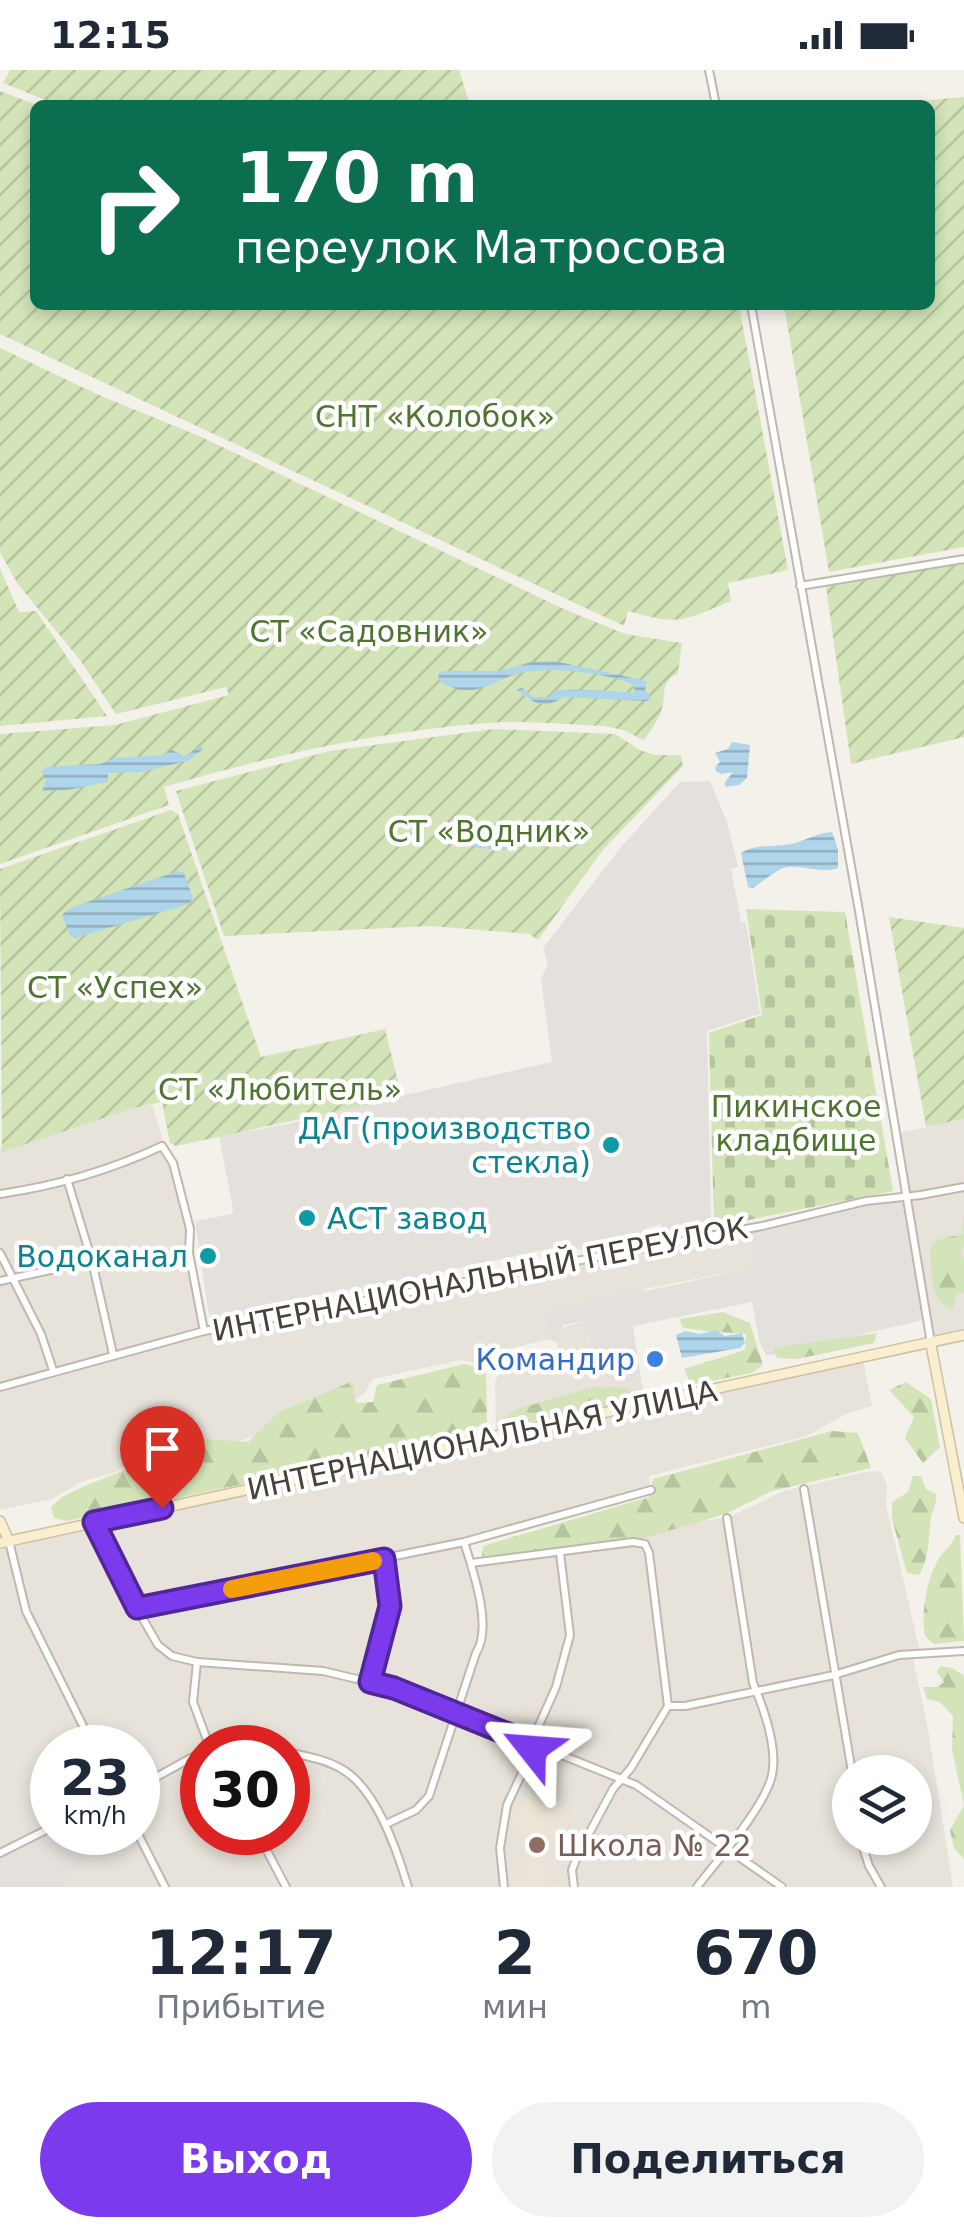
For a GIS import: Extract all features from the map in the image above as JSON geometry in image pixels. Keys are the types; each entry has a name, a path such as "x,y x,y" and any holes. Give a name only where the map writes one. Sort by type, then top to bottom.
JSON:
{"main road":[{"name":"ИНТЕРНАЦИОНАЛЬНАЯ УЛИЦА","path":"4,1542 964,1336"},
{"path":"931,1344 960,1464 964,1518"},
{"path":"0,1521 4,1542"}],"street":[{"path":"710,70 715,100"},
{"path":"752,310 931,1344"},
{"path":"800,586 964,560"},
{"path":"0,1194 67,1180 144,1156 162,1146 173,1163 190,1229 189,1253 204,1331"},
{"path":"67,1180 92,1261 113,1354"},
{"name":"ИНТЕРНАЦИОНАЛЬНЫЙ ПЕРЕУЛОК","path":"0,1387 204,1331 762,1226 876,1199 964,1186"},
{"path":"0,1253 41,1334 53,1370"},
{"path":"0,1281 92,1261 189,1253"},
{"path":"804,1489 849,1755"},
{"path":"137,1608 464,1542 651,1490"},
{"path":"698,1887 761,1800 772,1777 774,1761 756,1692 727,1518"},
{"path":"94,1522 137,1608 164,1650 179,1659 323,1671 370,1682 456,1713 623,1779 782,1887"},
{"path":"4,1542 26,1610 83,1725"},
{"path":"386,1824 416,1810 436,1781 484,1636 464,1542"},
{"path":"471,1562 633,1542 647,1547 660,1617 668,1706 613,1789 578,1854 572,1870 574,1887"},
{"path":"504,1887 501,1835 506,1805 531,1754 530,1743 556,1687 571,1630 560,1553"},
{"path":"370,1682 390,1606 384,1559"},
{"path":"668,1706 685,1706 834,1675 899,1655 964,1651"},
{"path":"196,1662 193,1702 202,1725"},
{"path":"310,1758 349,1773 386,1824 408,1887"},
{"path":"0,1852 30,1838"},
{"path":"148,1855 164,1887"},
{"path":"269,1855 286,1887"},
{"path":"865,1855 882,1887"}],"shaded area":[{"path":"710,781 727,822 738,867 731,869 741,922 746,922 760,1014 707,1031 711,1220 665,1233 661,1224 644,1229 638,1238 585,1250 547,1249 415,1278 415,1283 351,1295 349,1289 341,1290 297,1299 297,1305 210,1322 195,1221 232,1214 219,1136 289,1124 552,1062 541,979 548,964 543,948 621,847 680,782"},
{"path":"152,1105 188,1219 189,1253 204,1331 750,1228 756,1261 745,1269 544,1309 550,1339 508,1349 487,1365 461,1360 373,1379 356,1399 239,1441 140,1459 115,1472 81,1482 52,1499 0,1510 0,1145 2,1151"},
{"path":"964,1119 964,1335 931,1345 895,1134"},
{"path":"906,1197 928,1319 767,1356 760,1344 752,1302 633,1326 642,1385 605,1376 596,1360 586,1321 563,1325 557,1343 550,1339 544,1309 745,1269 755,1261 750,1228 866,1201"},
{"path":"586,1321 605,1376 642,1385 649,1404 863,1359 872,1406 846,1414 807,1436 649,1476 651,1490 465,1541 471,1562 641,1542 652,1533 685,1523 727,1518 784,1491 880,1471 887,1484 886,1505 920,1652 912,1653 929,1734 953,1887 65,1887 63,1884 86,1861 84,1855 160,1855 160,1725 30,1725 30,1838 0,1853 0,1521 9,1540 496,1436 498,1375 559,1361 557,1343 561,1328"},
{"name":"Школа № 22","path":"529,1792 569,1812 545,1856 548,1887 510,1887 525,1884 523,1835 509,1826"},
{"path":"30,1838 30,1855 84,1855 86,1861 64,1883 65,1887 0,1887 0,1853"}],"green space":[{"path":"10,70 459,70 468,100 46,100 3,83"},
{"name":"СНТ «Колобок»","path":"0,91 30,102 30,310 740,310 788,570 728,583 731,601 691,617 659,619 628,611 624,626 0,334"},
{"path":"964,97 964,547 829,572 785,310 935,310 935,100 931,100"},
{"name":"СТ «Садовник»","path":"0,348 199,436 566,610 625,634 682,643 678,673 666,684 657,721 644,740 605,726 503,722 325,746 164,787 169,805 0,864 0,734 115,725 229,695 226,687 116,714 80,660 17,583 0,552"},
{"path":"964,561 964,737 851,764 826,587"},
{"path":"0,569 19,612 36,611 107,716 0,726"},
{"name":"СТ «Водник»","path":"493,729 615,734 655,755 681,755 683,766 602,851 538,940 529,934 431,926 224,936 176,791 330,751"},
{"name":"СТ «Успех»","path":"171,810 178,814 261,1057 385,1029 402,1097 176,1146 170,1143 162,1102 2,1152 0,869"},
{"name":"Пикинское кладбище","path":"746,909 845,912 893,1191 714,1227 709,1033 762,1015"},
{"path":"889,917 964,928 964,1119 926,1127"},
{"path":"964,1213 964,1245 960,1252 964,1259 964,1292 956,1295 953,1309 945,1306 936,1293 930,1248 937,1240 962,1234"},
{"path":"723,1312 750,1323 763,1365 752,1373 691,1385 684,1369 745,1350 746,1334 682,1327 680,1319"},
{"path":"877,1333 874,1343 797,1359 777,1358 773,1348"},
{"path":"465,1364 486,1370 487,1424 378,1456 67,1521 54,1518 51,1507 87,1485 204,1439 248,1442 279,1412 353,1381 356,1403 373,1402 377,1385"},
{"path":"906,1382 931,1399 940,1447 923,1463 905,1438 914,1417 889,1390"},
{"path":"594,1387 628,1388 631,1393 625,1402 504,1426 504,1418 517,1409"},
{"path":"832,1431 858,1433 871,1468 772,1491 725,1514 641,1539 482,1556 483,1546 649,1497 653,1479"},
{"path":"913,1476 921,1476 926,1489 936,1494 927,1554 919,1575 907,1573 892,1519 892,1502 908,1492"},
{"path":"956,1535 960,1535 964,1641 934,1644 925,1636 927,1588 937,1562"},
{"path":"940,1666 964,1676 964,1805 952,1750 953,1716 940,1702 927,1699 923,1687 937,1687 944,1682 937,1672"},
{"path":"964,1805 964,1859 954,1848 950,1830"}],"water":[{"path":"554,661 647,681 645,690 651,698 647,701 563,697 544,704 516,690 522,688 533,697 549,697 560,690 635,691 633,684 622,680 566,671 526,672 473,690 451,687 438,680 439,673 444,671 500,671 531,662"},
{"path":"732,742 750,745 747,778 739,785 725,787 733,772 716,771 720,762 715,753 728,749"},
{"path":"201,746 203,749 190,760 142,772 108,773 108,782 42,791 46,781 42,771 46,767 100,764 115,758 161,755 172,750 184,756"},
{"path":"463,824 482,829 521,828 525,841 521,848 504,850 455,843 449,829"},
{"path":"832,832 838,849 838,868 787,867 753,888 748,887 741,853"},
{"path":"178,871 184,873 193,898 189,904 75,938 70,935 62,915 70,908"},
{"path":"716,1330 725,1336 742,1333 745,1343 740,1348 682,1358 676,1335"}],"slow traffic":[{"path":"232,1589 373,1561"}],"place":[{"name":"ДАГ(производство стекла)","path":"611,1145"},
{"name":"АСТ завод","path":"307,1218"},
{"name":"Водоканал","path":"208,1256"},
{"name":"Командир","path":"655,1359"},
{"name":"Школа № 22","path":"537,1845"}],"route":[{"path":"162,1508 94,1522 137,1608 384,1559 390,1606 370,1682 530,1743 532,1749"}],"park label":[{"name":"СТ «Любитель»","path":"280,1089"}]}
